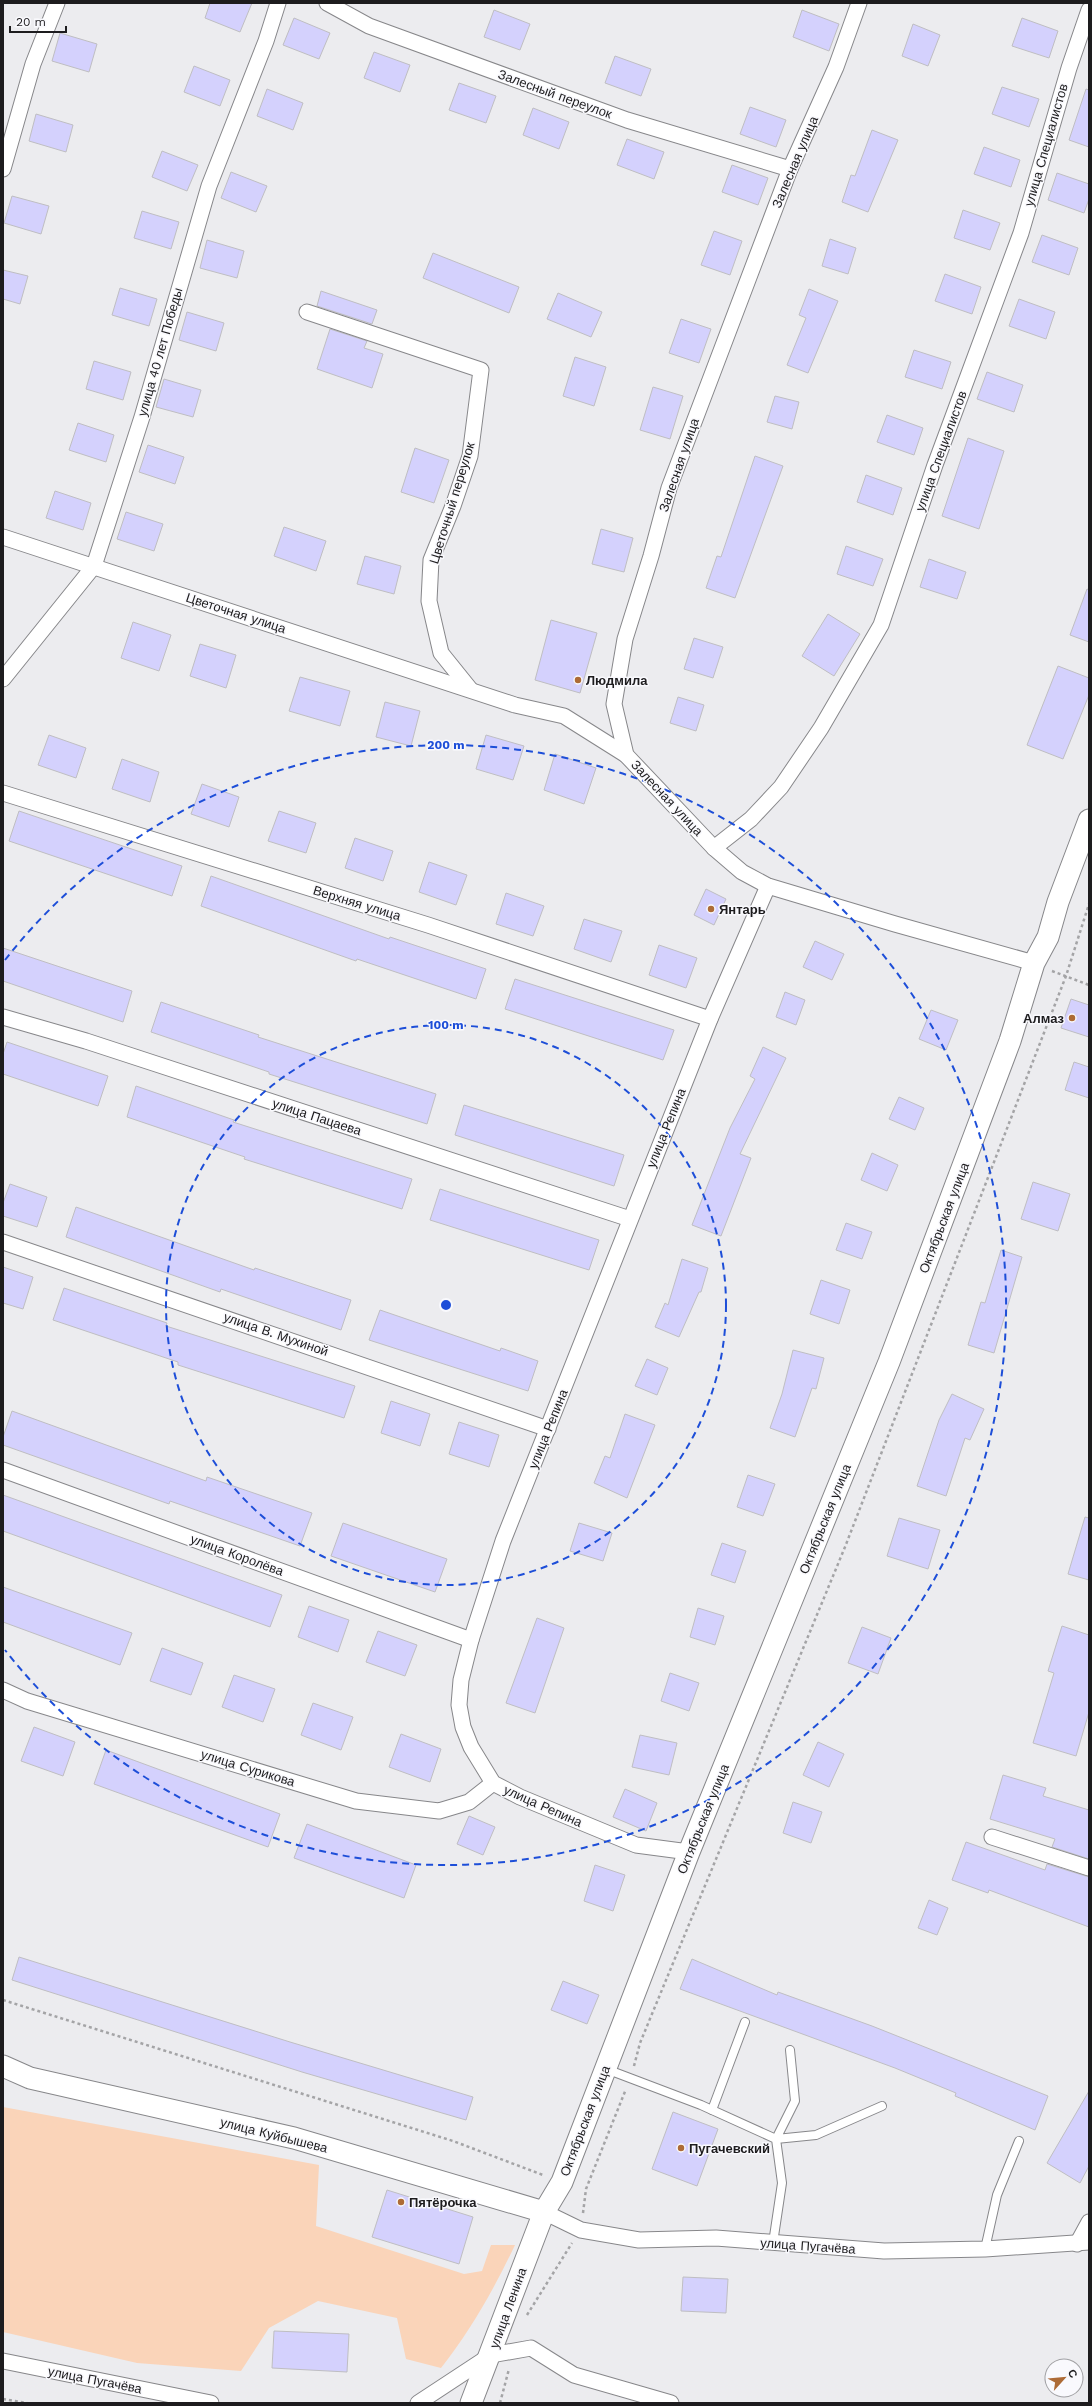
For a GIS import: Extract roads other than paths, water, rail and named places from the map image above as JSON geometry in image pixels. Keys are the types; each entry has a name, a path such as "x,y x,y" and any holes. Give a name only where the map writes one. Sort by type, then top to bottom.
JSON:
{"main road":[{"name":"Октябрьская улица","path":"544,2212 562,2182 604,2069 689,1852 889,1362 1010,1041 1034,963 1048,937 1058,902 1089,820"},
{"name":"улица Куйбышева","path":"3,2066 30,2078 294,2138 544,2212"},
{"name":"улица Ленина","path":"471,2403 544,2212"}],"street":[{"path":"3,169 33,64 57,3"},
{"name":"улица 40 лет Победы","path":"3,679 94,566 142,417 209,186 266,40 278,3"},
{"name":"Залесный переулок","path":"327,3 369,26 627,120 790,169"},
{"name":"Залесная улица","path":"859,3 836,67 790,169 669,488 651,556 625,639 614,704 626,755 714,848 742,872 768,886 1034,963"},
{"name":"улица Специалистов","path":"714,848 751,819 780,787 821,728 881,625 935,465 1021,233 1069,68 1089,10"},
{"name":"Цветочный переулок","path":"307,312 481,370 470,456 432,560 429,601 441,653 470,689"},
{"name":"Цветочная улица","path":"3,536 515,705 564,716 626,755"},
{"name":"Верхняя улица","path":"3,793 428,925 710,1019"},
{"name":"улица Репина","path":"689,1852 636,1845 520,1797 493,1783 471,1747 463,1727 459,1705 461,1680 471,1640 503,1541 710,1019 768,886"},
{"name":"улица Пацаева","path":"3,1017 94,1044 630,1219"},
{"name":"улица В. Мухиной","path":"3,1242 548,1429"},
{"name":"улица Королёва","path":"3,1470 471,1640"},
{"name":"улица Сурикова","path":"3,1690 27,1701 356,1801 439,1811 469,1802 493,1783"},
{"path":"992,1837 1089,1868"},
{"name":"улица Пугачёва","path":"544,2212 580,2230 639,2240 716,2238 884,2252 985,2249 1083,2243 1089,2222"},
{"path":"418,2403 490,2355 531,2348 574,2375 671,2403"},
{"name":"улица Пугачёва","path":"3,2361 211,2403"}],"lane":[{"path":"712,2110 745,2022"},
{"path":"774,2244 782,2183 776,2139 795,2101 790,2050"},
{"path":"604,2069 712,2110 776,2139 816,2135 882,2106"},
{"path":"985,2249 997,2195 1020,2141"}],"place":[{"name":"Людмила","path":"578,680"},
{"name":"Янтарь","path":"711,909"},
{"name":"Алмаз","path":"1072,1018"},
{"name":"Пугачевский","path":"681,2148"},
{"name":"Пятёрочка","path":"401,2202"}]}
